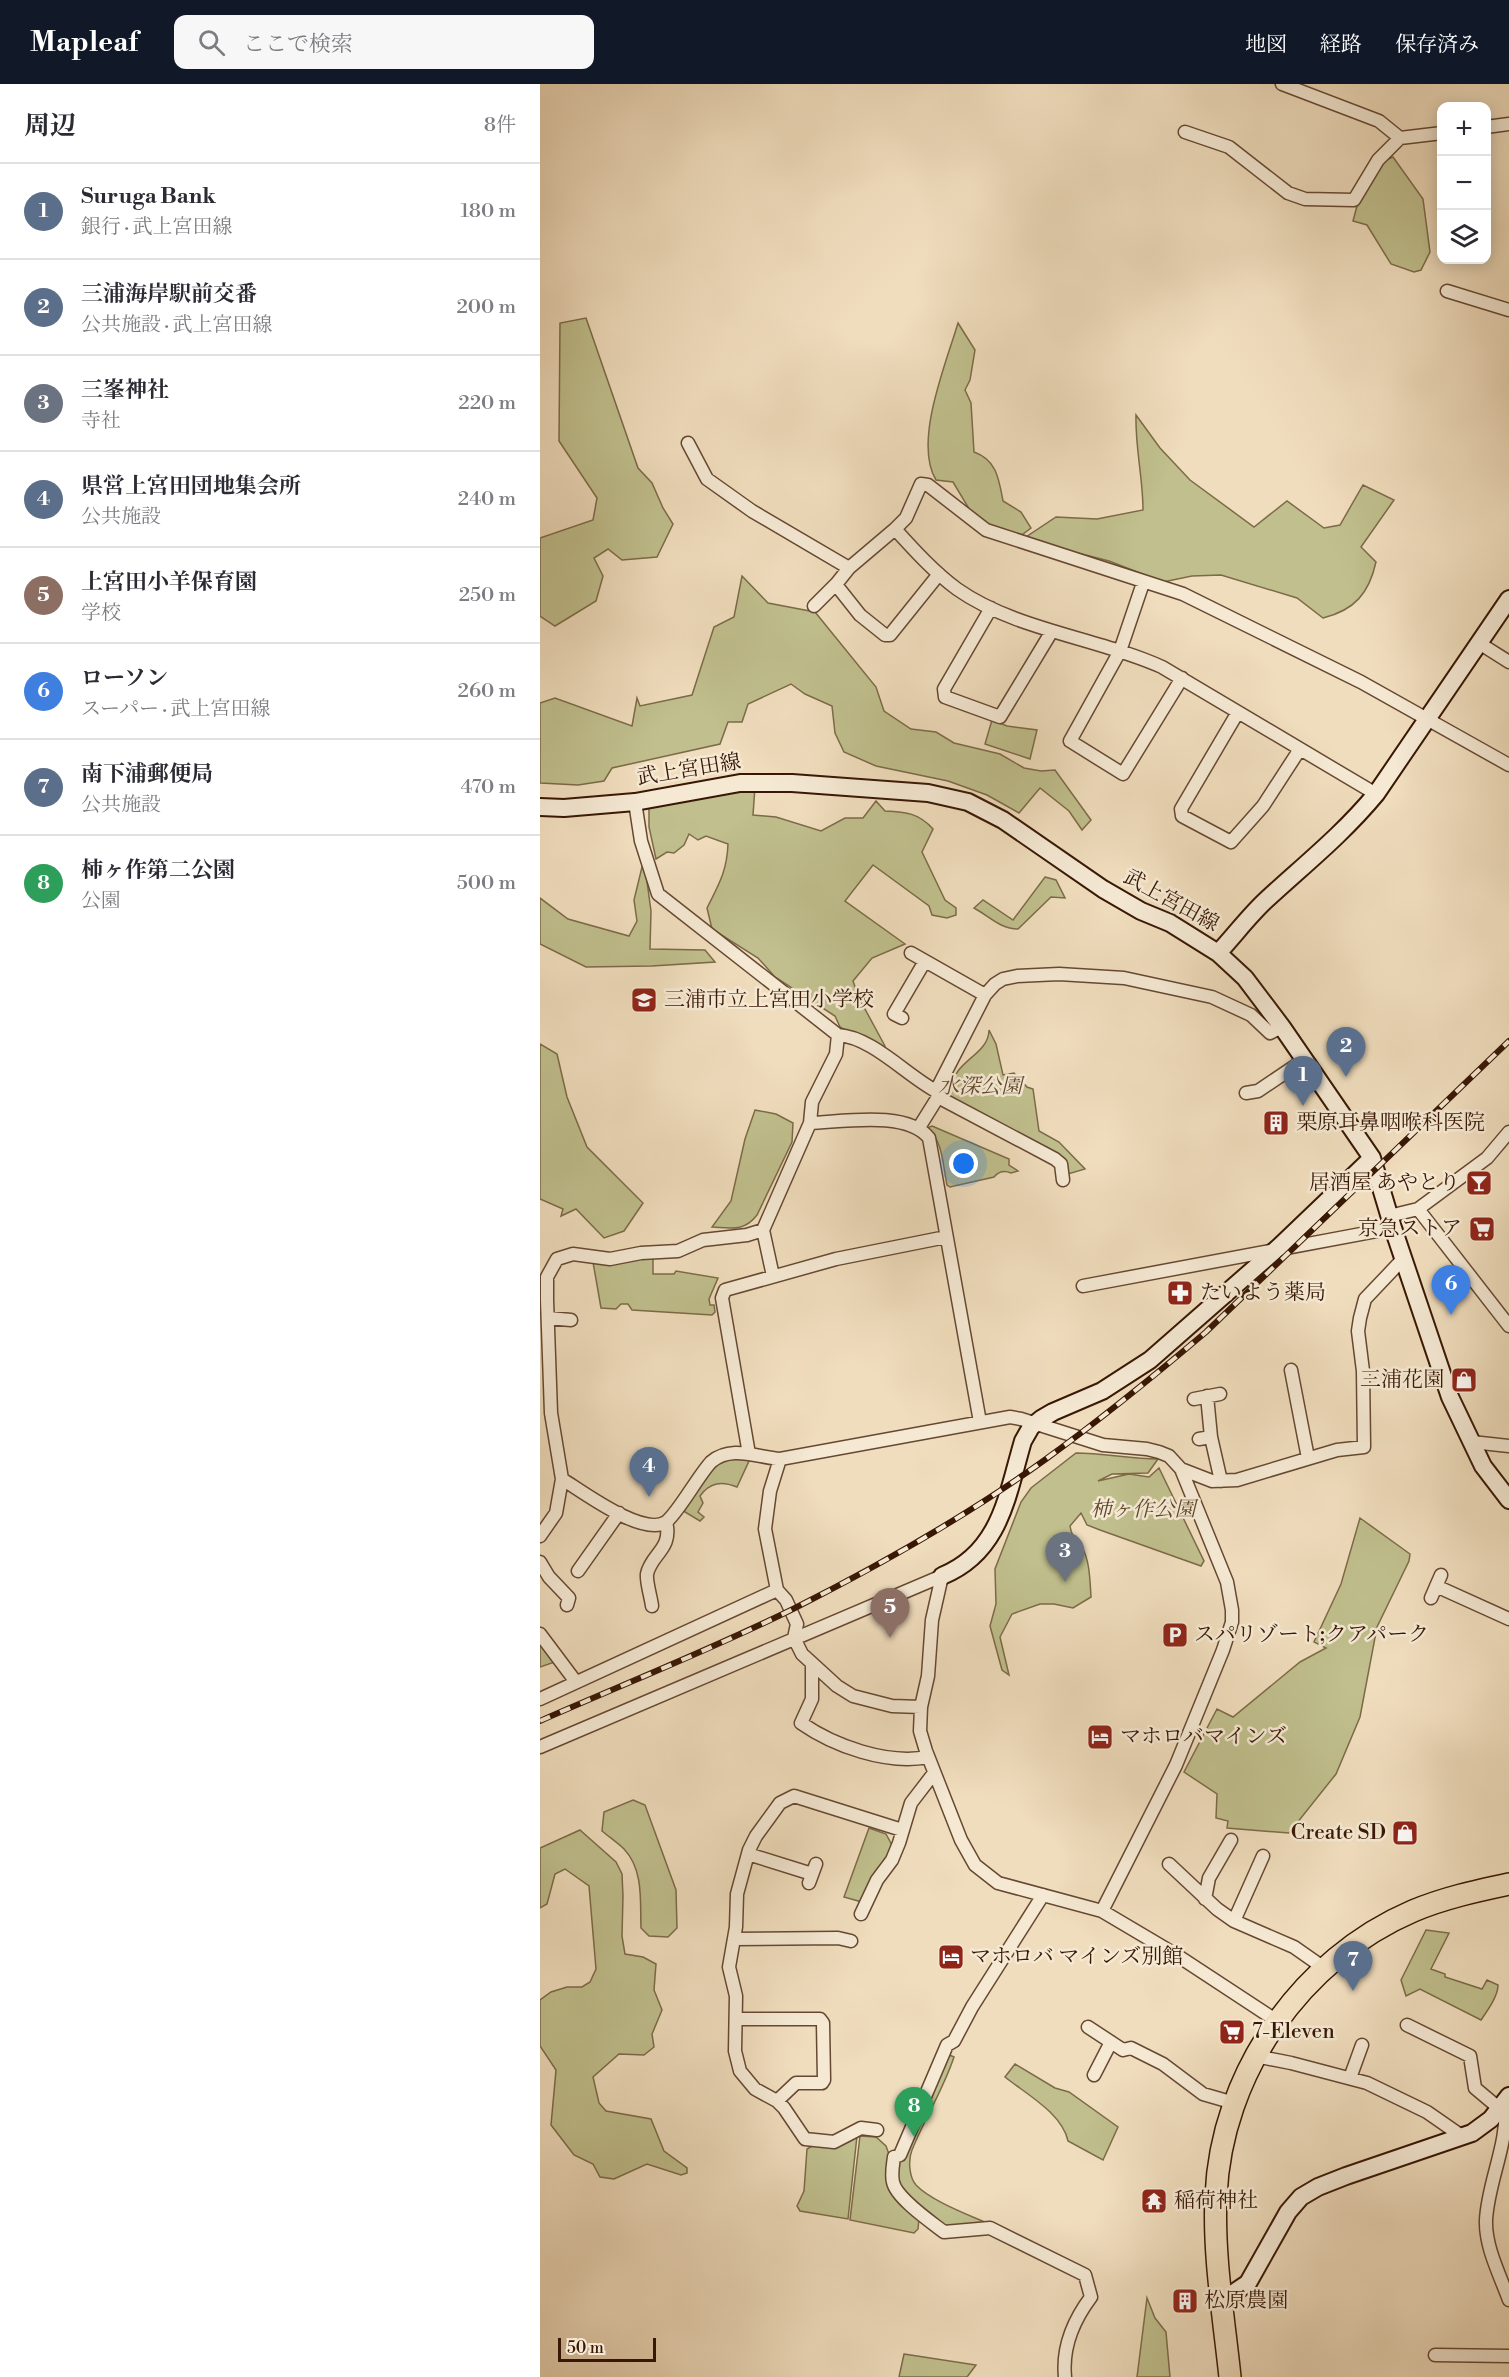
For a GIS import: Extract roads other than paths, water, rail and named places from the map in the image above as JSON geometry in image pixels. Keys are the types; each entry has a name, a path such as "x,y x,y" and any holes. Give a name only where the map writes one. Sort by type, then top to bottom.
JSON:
{"highway":[{"path":"1230,2377 1216,2231 1216,2195 1223,2144 1234,2103 1256,2056 1277,2021 1299,1994 1324,1968 1366,1936 1412,1911 1458,1895 1509,1884"}],"street":[{"path":"1282,84 1379,121 1400,138"},
{"path":"1491,126 1509,124"},
{"path":"1185,132 1229,147 1288,193 1315,200 1354,200 1378,160 1400,138 1437,134"},
{"path":"1447,291 1509,310"},
{"path":"688,443 708,479 752,511 849,568"},
{"path":"814,606 849,568 906,518 921,484 928,485 986,530 1143,583 1183,594 1361,682 1509,765"},
{"path":"895,529 939,574 959,590 991,608 1052,631 1148,661 1182,678 1376,794"},
{"path":"837,583 860,615 885,635 890,636 939,574"},
{"path":"1143,583 1120,651 1070,741 1119,773 1126,771 1182,678"},
{"path":"1218,953 1247,918 1352,824 1376,794 1509,599"},
{"path":"991,608 944,689 945,697 974,709 1000,717 1052,631"},
{"path":"1479,643 1509,662"},
{"path":"1238,712 1180,809 1182,816 1231,842 1263,806 1300,749"},
{"name":"武上宮田線","path":"540,807 564,808 635,802 740,783 792,783 928,793 968,802 1003,820 1103,889 1170,923 1218,953 1245,978 1282,1027 1372,1158 1450,1397 1483,1466 1509,1500"},
{"path":"635,802 641,842 658,894 838,1035 849,1035 873,1048 937,1094 1055,1159 1061,1164 1063,1180"},
{"path":"911,953 985,995"},
{"path":"902,1018 894,1014 896,1000 925,961"},
{"path":"918,1129 985,995 1003,979 1059,974 1124,978 1212,997 1251,1015 1270,1033 1282,1027"},
{"path":"773,1276 763,1230 810,1124 812,1102 836,1054 838,1035"},
{"path":"1245,1093 1258,1091 1304,1060"},
{"path":"810,1124 898,1121 918,1129 928,1138 980,1422"},
{"path":"1083,1286 1272,1252 1391,1222 1418,1209 1487,1158 1509,1132"},
{"path":"540,1747 957,1570 975,1557 994,1532 1023,1441 1035,1424 1053,1412 1102,1391 1138,1369 1272,1252 1372,1158"},
{"path":"1418,1209 1509,1326"},
{"path":"540,1536 556,1514 562,1479 551,1413 547,1277 557,1259 573,1254 610,1259 641,1253 678,1251 703,1239 747,1235 763,1230"},
{"path":"749,1454 722,1298 725,1290 836,1258 946,1237"},
{"path":"1181,1470 1212,1481 1237,1480 1337,1450 1364,1448 1363,1371 1358,1331 1360,1318 1365,1299 1403,1258"},
{"path":"548,1318 571,1320"},
{"path":"1291,1370 1308,1458"},
{"path":"1194,1399 1214,1395 1205,1438 1221,1481"},
{"path":"562,1479 635,1522 652,1526 666,1522 700,1473 718,1456 730,1453 780,1459 1010,1418 1103,1445 1147,1449 1169,1456 1181,1470 1227,1582 1232,1622 1176,1766 1102,1911"},
{"path":"1472,1442 1489,1442 1509,1446"},
{"path":"780,1459 770,1491 765,1529 777,1590 786,1600 797,1624 794,1638 802,1654 837,1686 853,1696 892,1706 921,1707"},
{"path":"578,1571 620,1513"},
{"path":"652,1606 647,1574 666,1542 668,1531 666,1522"},
{"path":"540,1562 549,1577 569,1598 567,1605"},
{"path":"942,1576 932,1620 928,1676 921,1707 920,1731 961,1840 975,1865 987,1877 998,1883 1102,1911 1178,1956 1277,2021"},
{"path":"1436,1586 1509,1619"},
{"path":"540,1699 777,1590"},
{"path":"540,1634 576,1682"},
{"path":"812,1665 812,1700 801,1723 821,1737 853,1748 907,1759 928,1757"},
{"path":"861,1914 877,1880 892,1860 911,1803 934,1773"},
{"path":"877,2130 861,2128 834,2142 805,2139 777,2101 755,2089 740,2070 735,2051 736,1996 729,1966 738,1916 737,1894 748,1854 756,1836 780,1803 794,1796 902,1830"},
{"path":"1206,1899 1209,1878 1231,1840"},
{"path":"748,1854 812,1874"},
{"path":"1234,1921 1263,1856"},
{"path":"1169,1864 1206,1899 1234,1921 1294,1947 1324,1968"},
{"path":"1042,1895 972,2007 954,2041 946,2045 900,2156 894,2157 892,2172 893,2184 901,2195 944,2232 990,2228 1085,2275 1091,2297 1078,2315 1072,2329 1065,2352 1065,2377"},
{"path":"734,1939 782,1943 851,1941"},
{"path":"737,2019 820,2019 824,2023 824,2080 822,2083 796,2083 777,2101"},
{"path":"1407,2025 1420,2038 1455,2054 1470,2056 1475,2088 1505,2103"},
{"path":"1088,2027 1123,2050 1131,2048 1163,2064 1203,2094 1234,2103"},
{"path":"1094,2075 1111,2042"},
{"path":"1350,2078 1362,2045"},
{"path":"1256,2056 1367,2083 1427,2112 1463,2136"},
{"path":"1505,2103 1507,2131 1486,2221 1492,2253 1509,2300"},
{"path":"1223,2300 1248,2283 1288,2212 1309,2192 1346,2176 1463,2136 1486,2124 1505,2103"},
{"path":"1435,2355 1449,2350 1509,2356"}],"railway":[{"path":"540,1721 730,1639 826,1592 954,1520 1046,1459 1206,1332 1509,1041"}],"place":[{"name":"三浦市立上宮田小学校","path":"644,1000"},
{"name":"三浦海岸駅前交番","path":"1346,1077"},
{"name":"Suruga Bank","path":"1303,1106"},
{"name":"栗原耳鼻咽喉科医院","path":"1276,1123"},
{"name":"居酒屋 あやとり","path":"1479,1183"},
{"name":"京急ストア","path":"1482,1229"},
{"name":"たいよう薬局","path":"1180,1293"},
{"name":"ローソン","path":"1451,1315"},
{"name":"三浦花園","path":"1464,1380"},
{"name":"県営上宮田団地集会所","path":"649,1497"},
{"name":"三峯神社","path":"1065,1582"},
{"name":"スパリゾート;クアパーク","path":"1175,1635"},
{"name":"上宮田小羊保育園","path":"890,1638"},
{"name":"マホロバマインズ","path":"1100,1737"},
{"name":"Create SD","path":"1405,1833"},
{"name":"マホロバ マインズ別館","path":"951,1957"},
{"name":"南下浦郵便局","path":"1353,1991"},
{"name":"7-Eleven","path":"1232,2032"},
{"name":"柿ヶ作第二公園","path":"914,2137"},
{"name":"稲荷神社","path":"1154,2201"},
{"name":"松原農園","path":"1185,2301"}],"park label":[{"name":"水深公園","path":"980,1087"},
{"name":"柿ヶ作公園","path":"1143,1510"}]}
